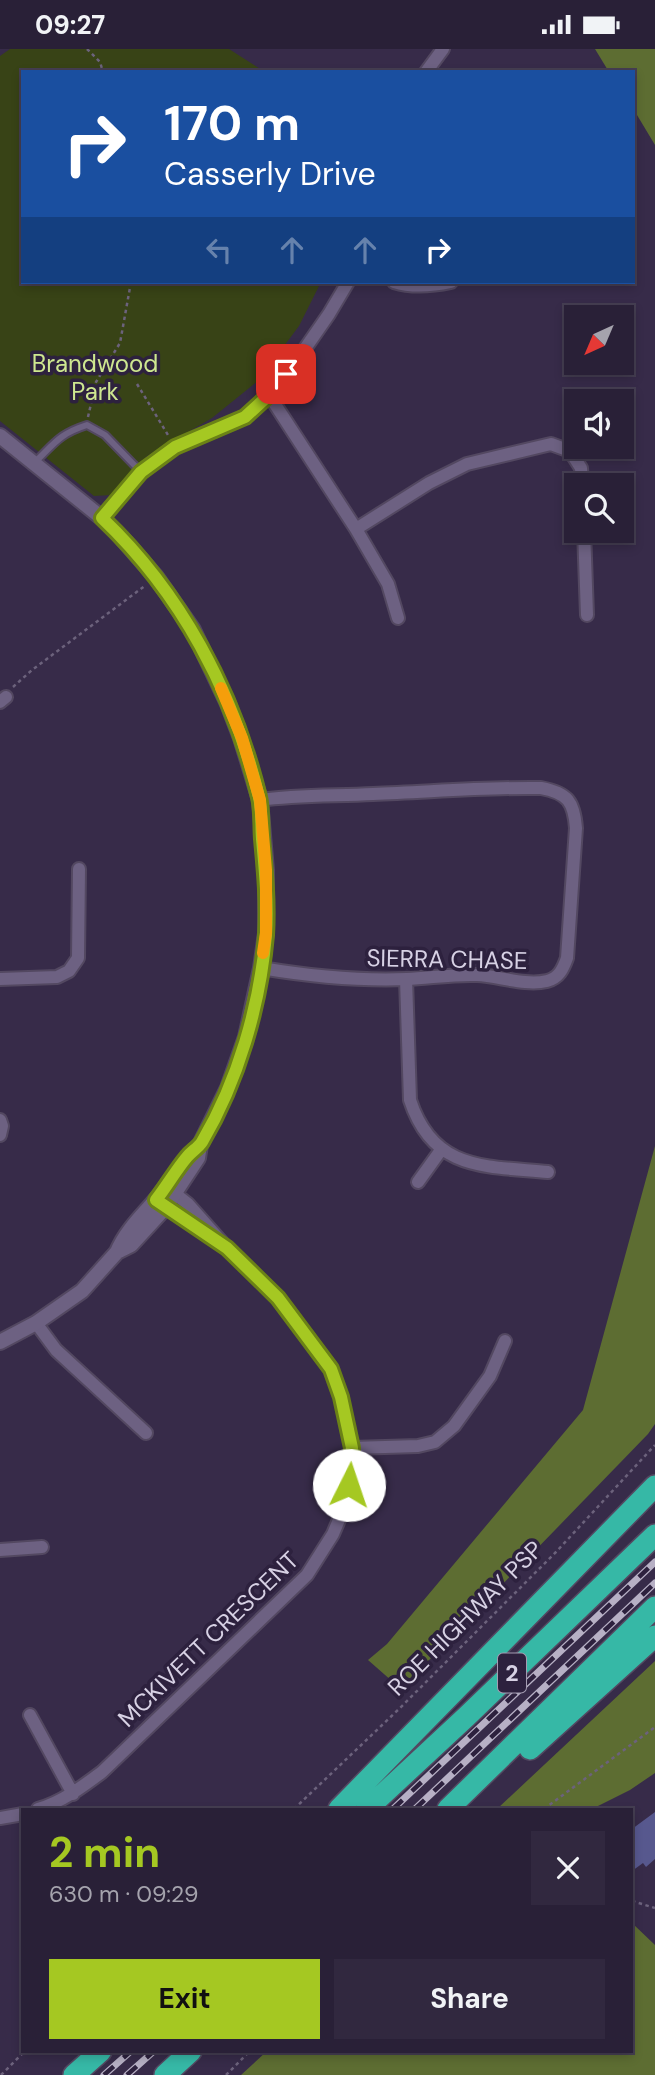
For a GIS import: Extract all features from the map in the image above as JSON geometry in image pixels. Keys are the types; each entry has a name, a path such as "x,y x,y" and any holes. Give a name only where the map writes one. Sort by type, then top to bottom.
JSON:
{"highway":[{"path":"341,1808 655,1486"},
{"name":"2","path":"368,1808 655,1535"},
{"name":"2","path":"449,1808 655,1607"},
{"path":"462,1808 655,1636"},
{"path":"74,2075 100,2053"},
{"path":"165,2075 189,2053"}],"street":[{"path":"427,70 443,49"},
{"path":"102,518 141,472 175,447 245,417 269,395 302,353 347,284"},
{"path":"400,284 442,284"},
{"path":"269,395 356,529 388,584 398,618"},
{"path":"0,436 102,518 121,537 156,577 193,630 242,738 260,800 266,870 266,933 254,1007 238,1063 200,1145 188,1156 171,1190 160,1204 123,1238 117,1252 82,1291 36,1323 0,1342"},
{"path":"356,529 429,483 467,464 551,444 570,451 581,473"},
{"path":"584,543 587,615"},
{"name":"SIERRA CHASE","path":"260,800 495,787 541,788 554,790 569,801 575,812 576,828 567,958 557,977 535,982 477,975 406,979 307,976 261,968"},
{"path":"0,979 57,977 69,971 78,958 79,869"},
{"path":"406,979 410,1100 426,1135 442,1150 465,1162 548,1173"},
{"path":"0,1120 0,1135"},
{"path":"418,1182 442,1150"},
{"name":"MCKIVETT CRESCENT","path":"43,1808 73,1794 102,1772 307,1575 324,1552 341,1515 349,1485 352,1448 341,1397 331,1369 278,1298 227,1248 188,1203 171,1190"},
{"name":"MCKIVETT CRESCENT","path":"160,1204 227,1248"},
{"path":"36,1323 56,1349 146,1433"},
{"path":"352,1448 418,1446 435,1442 454,1426 490,1376 505,1342"},
{"path":"0,1550 42,1547"},
{"path":"30,1715 73,1794"},
{"path":"0,1818 21,1814"}],"lane":[{"path":"34,463 60,437 70,430 88,425 105,435 141,472"}],"path":[{"path":"87,49 100,62 102,70"},
{"path":"88,425 96,382 120,343 131,284"},
{"path":"137,384 175,447"},
{"path":"3,700 17,681 146,585"},
{"name":"ROE HIGHWAY PSP","path":"295,1808 400,1708 556,1552 655,1445"},
{"path":"545,1808 655,1727"},
{"path":"633,1901 655,1908"},
{"path":"1,2075 23,2053"},
{"path":"226,2075 248,2053"}],"green space":[{"name":"Brandwood Park","path":"10,49 229,49 262,70 21,70 21,284 320,284 299,326 258,381 212,418 147,456 112,495 94,496 0,421 0,56"},
{"path":"595,49 655,49 655,145 635,112 635,70 608,70"},
{"path":"655,1146 655,1424 401,1689 368,1660 387,1644 583,1410"},
{"path":"655,1661 655,1773 630,1790 594,1808 498,1808"},
{"path":"633,1924 655,1945 655,2075 241,2075 265,2053 633,2053"}],"building":[{"path":"655,1812 655,1859 646,1867 643,1863 633,1870 633,1828"}],"railway":[{"path":"394,1808 655,1562"},
{"path":"416,1808 655,1583"},
{"path":"104,2075 129,2053"},
{"path":"127,2075 152,2053"}],"slow traffic":[{"path":"221,688 242,738 260,800 266,870 266,933 263,953"}],"route":[{"path":"286,374 269,395 245,417 175,447 141,472 102,518 175,601 214,673 242,738 260,800 266,870 266,933 261,968 254,1007 238,1063 200,1145 188,1156 156,1200 227,1248 278,1298 331,1369 341,1397 352,1448 349,1485"}]}
